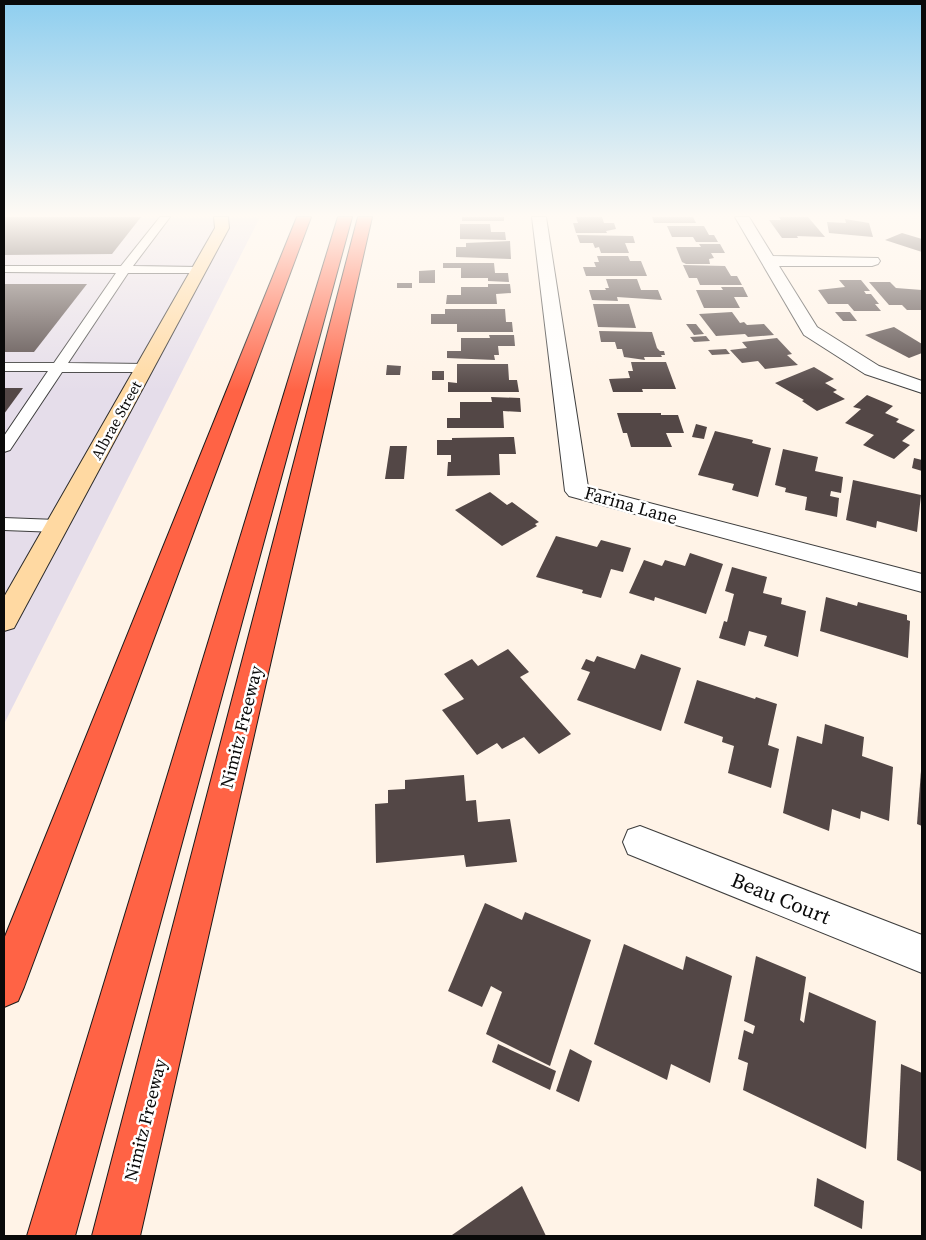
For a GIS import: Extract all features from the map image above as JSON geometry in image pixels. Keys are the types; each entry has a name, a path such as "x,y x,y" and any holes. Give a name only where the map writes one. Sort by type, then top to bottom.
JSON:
{"highway":[{"path":"4,988 281,275"},
{"path":"51,1236 328,275"},
{"name":"Nimitz Freeway","path":"116,1236 351,275"}],"street":[{"name":"Albrae Street","path":"4,621 196,275"},
{"name":"Farina Lane","path":"547,275 577,491 922,583"},
{"path":"778,275 810,331 872,370 922,387"},
{"name":"Beau Court","path":"640,842 922,954"}],"lane":[{"path":"4,447 122,275"},
{"path":"4,366 144,368"},
{"path":"4,524 57,526"}],"shaded area":[{"path":"4,275 231,275 4,724"}],"building":[{"path":"419,275 435,275 435,283 419,283"},
{"path":"461,275 508,275 509,282 488,281 488,278 461,278"},
{"path":"586,275 647,276 586,276"},
{"path":"688,275 730,275 737,276 742,285 700,285 697,278 689,278"},
{"path":"606,279 637,279 641,290 658,290 662,300 617,297 618,301 592,300 589,290 606,290 605,288 609,288"},
{"path":"839,280 861,280 870,291 864,291 866,294 871,294 879,304 875,304 881,311 854,311 848,304 828,304 818,290 845,287"},
{"path":"869,282 890,282 896,288 922,290 922,310 907,310 902,305 889,305"},
{"path":"397,283 412,283 412,288 397,288"},
{"path":"4,284 87,284 34,352 4,352"},
{"path":"488,284 510,284 511,293 496,294 497,304 446,304 447,295 461,295 461,287 488,287"},
{"path":"721,287 743,287 748,297 734,297 740,308 704,308 696,290 723,290"},
{"path":"593,304 629,304 636,328 598,327"},
{"path":"445,309 505,309 506,322 512,322 513,332 457,332 457,324 431,324 431,314 445,314"},
{"path":"732,312 740,323 744,322 747,325 764,324 774,335 748,337 745,334 716,336 699,314"},
{"path":"835,312 850,312 857,321 843,321"},
{"path":"686,324 696,324 704,334 694,335"},
{"path":"894,327 922,344 922,353 909,358 865,335"},
{"path":"599,331 652,332 657,348 660,351 664,351 665,355 661,355 662,357 644,357 645,360 624,357 622,349 617,349 615,342 601,342"},
{"path":"489,335 514,335 515,346 498,346 499,355 494,355 495,360 447,358 447,351 461,351 461,338 490,338"},
{"path":"706,336 710,341 694,342 690,337"},
{"path":"777,338 792,354 787,355 798,365 765,369 758,361 742,363 730,350 747,348 742,342"},
{"path":"726,349 730,354 712,355 708,350"},
{"path":"631,362 666,362 676,389 642,389 643,392 613,392 609,379 630,378 628,371 633,371"},
{"path":"457,364 508,364 509,380 517,380 519,392 448,392 448,382 457,383"},
{"path":"387,365 401,366 400,375 386,375"},
{"path":"814,367 834,379 825,383 837,390 833,392 845,399 817,411 802,401 804,400 775,383"},
{"path":"432,371 444,371 444,380 432,380"},
{"path":"4,388 23,388 4,414"},
{"path":"867,395 893,406 885,413 899,419 896,422 915,430 902,441 910,445 894,459 863,445 874,435 845,423 861,409 853,407"},
{"path":"491,397 520,398 521,412 503,411 504,428 447,428 447,418 460,418 460,402 492,402"},
{"path":"617,413 678,415 684,433 666,433 672,447 631,447 627,433 623,433"},
{"path":"696,424 707,427 704,439 692,437"},
{"path":"715,431 753,440 752,443 771,448 758,497 732,490 734,484 698,475"},
{"path":"514,437 516,454 499,454 500,475 447,476 448,462 451,462 451,455 437,455 437,440"},
{"path":"390,446 407,446 404,479 385,479"},
{"path":"783,449 818,457 815,471 843,477 841,493 831,491 830,496 839,498 837,517 805,510 807,497 785,492 786,488 775,485"},
{"path":"914,458 922,460 922,471 912,468"},
{"path":"853,480 921,495 917,532 877,521 876,528 846,520"},
{"path":"490,492 507,505 512,502 539,522 535,524 537,526 502,546 455,510"},
{"path":"556,536 597,547 601,540 631,548 623,572 611,569 601,598 582,593 583,590 536,577"},
{"path":"690,553 723,564 706,614 655,597 654,601 629,593 644,560 662,566 665,560 685,566"},
{"path":"732,567 767,577 763,593 782,598 781,604 806,611 798,657 764,646 767,636 749,631 745,646 719,638 724,621 727,622 734,594 725,591"},
{"path":"826,597 857,606 858,602 907,615 907,620 910,621 908,658 820,631"},
{"path":"508,649 529,672 520,677 571,734 539,754 524,737 502,749 497,743 477,755 442,710 464,699 444,674 472,659 478,666"},
{"path":"641,654 681,668 661,731 577,700 590,672 581,669 586,659 594,662 597,656 635,669"},
{"path":"697,680 755,699 756,697 777,704 768,745 779,749 771,788 728,773 734,746 722,742 723,737 684,723"},
{"path":"825,724 864,737 862,756 893,767 889,821 861,811 860,819 832,809 829,831 783,813 797,736 822,744"},
{"path":"922,771 922,826 917,824"},
{"path":"464,775 466,801 476,800 478,822 510,819 517,862 466,867 464,855 376,863 375,804 388,803 388,790 405,789 405,780"},
{"path":"485,903 522,920 525,912 591,940 550,1066 486,1034 502,992 491,986 482,1007 448,991"},
{"path":"624,944 683,970 686,956 732,976 710,1083 671,1064 667,1080 594,1044"},
{"path":"756,956 806,977 800,1020 804,1023 809,992 876,1021 866,1149 743,1090 748,1063 738,1059 744,1030 753,1034 755,1026 744,1021"},
{"path":"498,1044 556,1071 550,1090 492,1062"},
{"path":"570,1049 592,1061 579,1102 556,1091"},
{"path":"901,1064 922,1073 922,1172 897,1160"},
{"path":"817,1178 864,1201 862,1229 814,1206"},
{"path":"522,1186 546,1236 452,1236 452,1235"}]}
